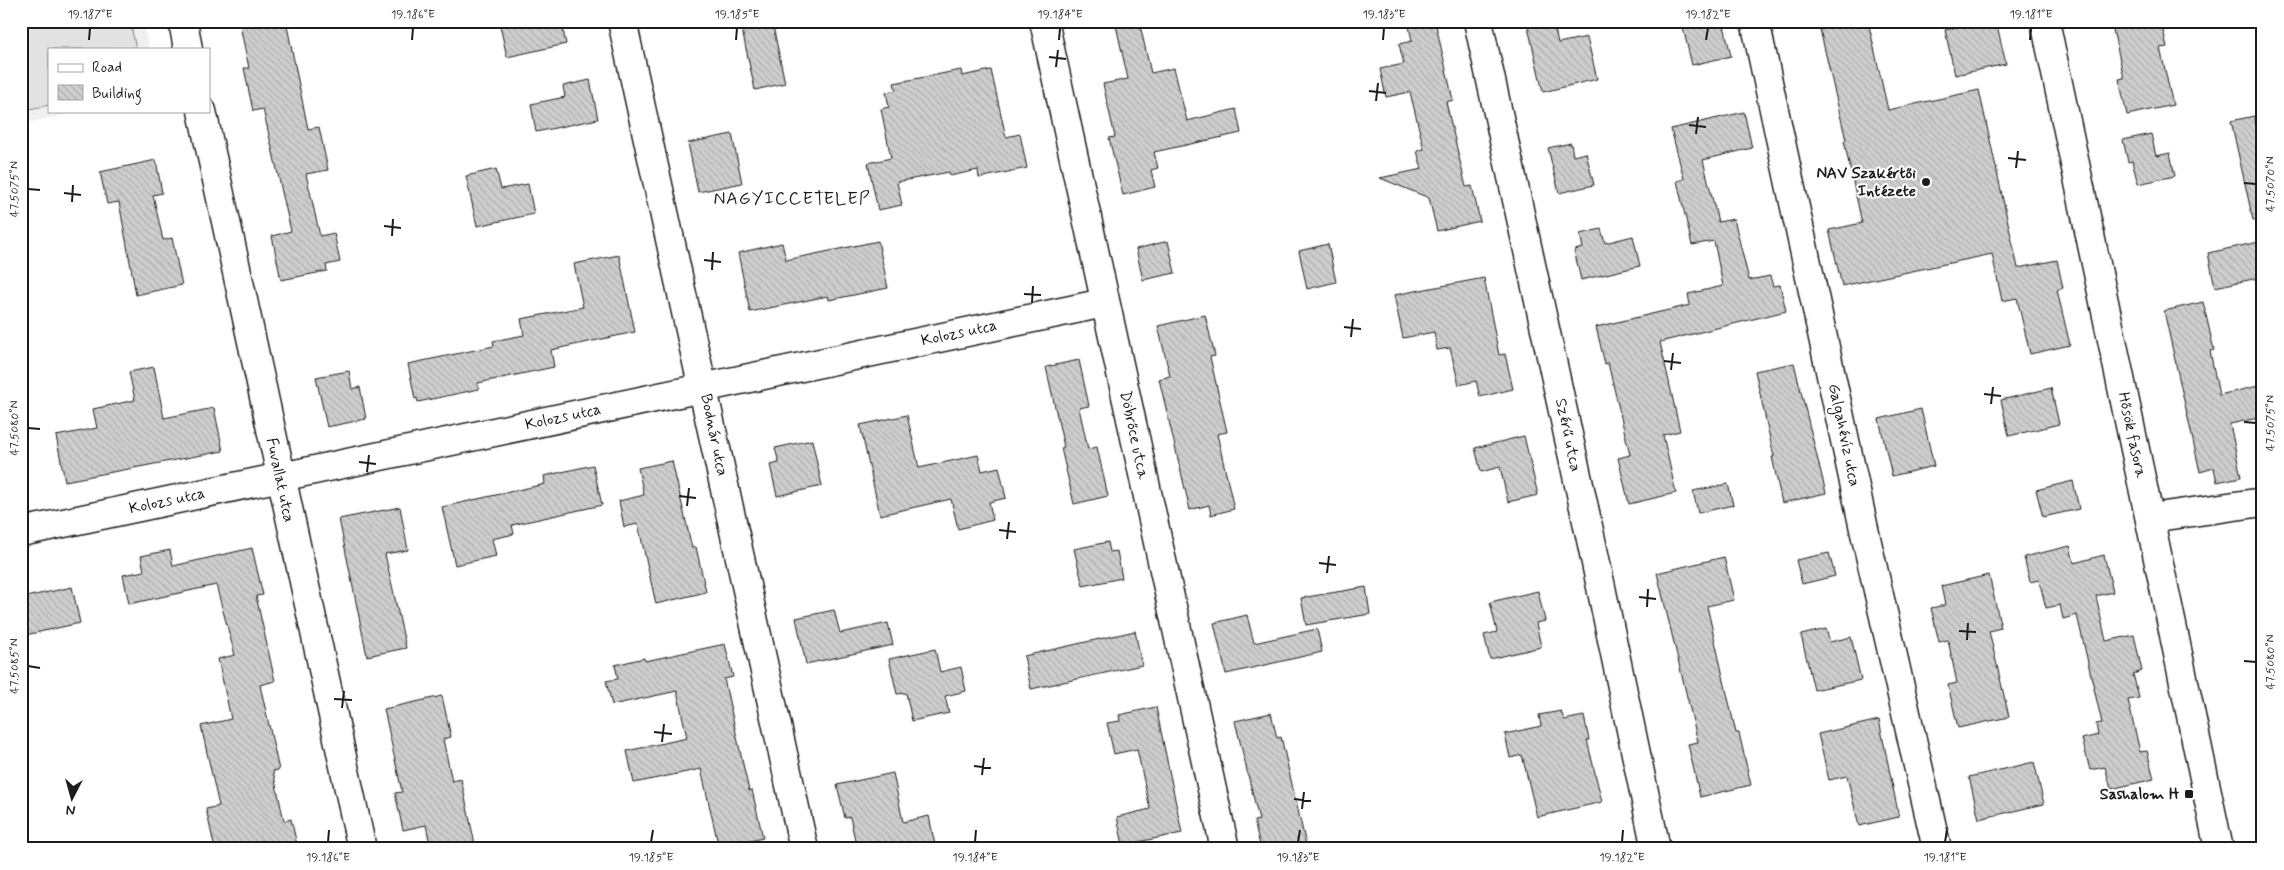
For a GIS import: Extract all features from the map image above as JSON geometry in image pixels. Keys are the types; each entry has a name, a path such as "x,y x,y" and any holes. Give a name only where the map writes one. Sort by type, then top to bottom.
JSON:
{"street":[{"path":"182,21 188,48"},
{"name":"Bodnár utca","path":"622,21 704,387 804,849"},
{"name":"Döbrőce utca","path":"1044,21 1225,849"},
{"name":"Szérű utca","path":"1478,21 1594,549 1656,849"},
{"name":"Galgahévíz utca","path":"1755,21 1867,539 1937,849"},
{"name":"Hősök fasora","path":"2046,21 2219,849"},
{"name":"Fuvallat utca","path":"202,112 362,849"},
{"name":"Kolozs utca","path":"21,532 1104,302"},
{"path":"2150,518 2263,502"}],"shaded area":[{"path":"21,21 143,21 149,48 48,48 48,112 78,112 21,124"},
{"path":"36,21 130,21 136,48 48,48 48,105 21,111 21,24"}],"building":[{"path":"239,21 286,21 308,129 319,127 328,170 306,174 320,236 334,233 340,262 326,265 327,271 281,280 272,236 291,231 263,109 253,111 244,68 249,68"},
{"path":"499,21 561,21 566,44 507,57"},
{"path":"740,21 772,21 785,83 755,90"},
{"path":"1115,21 1139,21 1151,73 1174,68 1187,121 1236,109 1241,133 1154,152 1158,168 1151,170 1155,187 1123,195 1109,138 1115,137 1103,84 1128,79"},
{"path":"1408,21 1435,21 1453,100 1446,102 1466,187 1472,186 1480,221 1437,231 1429,198 1380,178 1422,169 1417,151 1424,149 1410,92 1386,97 1380,69 1404,64 1399,44 1412,41"},
{"path":"1553,21 1558,43 1587,37 1597,79 1543,92 1528,27"},
{"path":"1696,21 1723,21 1731,56 1692,65 1682,24"},
{"name":"NAV Szakértői Intézete","path":"1818,21 1868,21 1888,110 1979,90 2018,268 2057,260 2063,288 2057,290 2070,345 2030,354 2017,298 2002,301 1992,254 1842,286 1829,230 1862,223 1844,141 1846,140"},
{"path":"1983,21 1996,21 2006,64 1955,75 1945,30"},
{"path":"2111,21 2161,21 2167,47 2160,48 2173,105 2127,115 2119,79 2124,78"},
{"path":"961,70 962,76 991,70 1006,137 1020,134 1027,168 979,178 978,170 950,176 949,172 897,182 902,205 878,210 868,163 891,158 881,109 889,107 886,92 896,90 894,83"},
{"path":"590,80 598,119 536,132 531,104 565,97 563,86"},
{"path":"1744,112 1752,148 1703,160 1718,222 1734,219 1749,280 1770,276 1773,286 1780,285 1786,311 1660,342 1680,431 1663,435 1676,493 1629,504 1618,458 1630,455 1608,363 1605,364 1596,327 1690,305 1688,294 1723,286 1714,241 1692,245 1677,181 1684,179 1671,129"},
{"path":"2254,116 2259,136 2263,136 2263,219 2253,220 2231,121"},
{"path":"732,134 742,183 698,192 688,143"},
{"path":"2151,134 2156,156 2170,153 2175,176 2138,184 2132,161 2128,162 2123,140"},
{"path":"1571,143 1573,156 1586,153 1594,185 1559,193 1548,148"},
{"path":"156,160 162,193 153,195 163,240 172,238 182,285 136,295 119,202 107,204 100,172"},
{"path":"496,169 501,189 528,184 534,214 477,226 466,176"},
{"path":"1601,229 1605,243 1633,236 1640,266 1581,280 1574,250 1583,248 1580,234"},
{"path":"878,241 888,288 829,300 828,296 750,312 738,253 782,243 786,260"},
{"path":"1168,241 1175,273 1143,280 1136,249"},
{"path":"2263,241 2263,277 2215,287 2208,253"},
{"path":"1328,244 1336,282 1307,289 1299,251"},
{"path":"619,255 635,332 551,350 554,367 478,383 479,389 418,402 417,398 415,399 408,364 494,346 493,341 524,335 521,319 583,307 574,264"},
{"path":"1484,278 1499,355 1505,354 1513,389 1480,397 1476,381 1459,385 1450,348 1437,350 1434,332 1403,338 1394,295"},
{"path":"2203,302 2214,350 2210,351 2219,395 2263,385 2263,417 2230,424 2241,477 2217,482 2214,468 2200,472 2164,311"},
{"path":"1205,315 1215,356 1210,357 1227,432 1217,434 1234,509 1211,515 1209,505 1190,510 1159,379 1170,376 1158,326"},
{"path":"1079,360 1089,406 1079,408 1088,449 1097,447 1108,496 1074,504 1061,448 1064,447 1046,367"},
{"path":"1794,363 1826,493 1782,503 1755,371"},
{"path":"154,367 164,418 214,408 223,451 65,481 56,436 97,428 93,409 135,400 129,372"},
{"path":"349,371 352,389 360,387 366,419 327,427 316,377"},
{"path":"2051,388 2059,424 2009,436 2001,400"},
{"path":"1921,409 1934,466 1892,476 1879,419"},
{"path":"907,415 919,468 978,455 982,471 999,467 1006,498 989,502 993,520 958,529 951,499 880,515 860,425"},
{"path":"1524,436 1538,495 1508,502 1500,467 1481,472 1475,448"},
{"path":"812,440 822,486 777,496 770,465 779,463 775,448"},
{"path":"672,461 692,548 696,547 706,592 656,604 638,524 624,527 619,501 644,495 638,468"},
{"path":"593,465 602,505 512,525 514,534 492,539 496,556 455,565 442,507 545,484 544,476"},
{"path":"2073,481 2079,509 2043,517 2036,490"},
{"path":"1728,484 1733,505 1698,513 1693,491"},
{"path":"400,507 408,550 385,554 406,648 367,656 339,519"},
{"path":"1108,542 1110,552 1117,551 1122,578 1083,586 1074,549"},
{"path":"2070,546 2074,563 2104,555 2113,592 2096,596 2106,641 2134,635 2142,671 2133,674 2139,698 2128,700 2140,752 2147,751 2154,779 2111,789 2105,767 2090,770 2082,739 2098,735 2096,724 2102,723 2077,615 2063,619 2060,605 2046,608 2039,580 2030,582 2024,557"},
{"path":"252,548 263,595 256,596 275,681 260,685 279,770 273,771 284,821 291,819 298,849 215,849 206,809 219,806 201,726 231,719 218,659 235,655 216,585 129,604 123,575 144,571 141,556 170,550 173,566"},
{"path":"1829,553 1835,576 1802,584 1796,560"},
{"path":"1724,557 1734,600 1707,606 1736,733 1739,733 1751,785 1700,797 1688,744 1698,742 1657,573"},
{"path":"1989,575 2001,628 1989,631 2009,717 1958,728 1948,685 1957,683 1948,640 1939,642 1931,608 1945,605 1941,586"},
{"path":"72,587 80,623 21,636 21,598"},
{"path":"1366,587 1370,614 1306,625 1301,598"},
{"path":"1538,591 1545,621 1536,623 1541,647 1490,659 1484,635 1497,632 1490,602"},
{"path":"834,610 840,633 888,623 893,645 806,664 796,618"},
{"path":"1247,615 1254,643 1317,629 1322,652 1226,674 1214,623"},
{"path":"1826,629 1830,642 1851,637 1861,680 1814,690 1801,635"},
{"path":"1135,631 1142,665 1031,689 1024,656"},
{"path":"725,644 733,677 724,679 749,791 752,790 763,838 719,848 701,769 634,783 627,751 687,738 677,691 612,705 606,681 618,679 615,665 644,658 645,661"},
{"path":"935,649 940,672 961,667 966,691 945,696 949,713 912,721 906,693 897,694 889,659"},
{"path":"442,696 451,737 443,739 452,781 461,779 476,849 431,849 426,825 403,830 395,793 402,792 384,709"},
{"path":"1156,707 1182,833 1123,845 1117,817 1150,809 1137,749 1114,754 1107,723 1120,721 1119,715"},
{"path":"1561,711 1564,720 1584,716 1589,740 1587,740 1602,802 1537,817 1522,755 1510,758 1505,734 1541,726 1539,715"},
{"path":"1271,713 1277,738 1281,737 1307,849 1261,849 1254,821 1259,820 1235,721"},
{"path":"1879,720 1899,817 1859,826 1847,776 1829,780 1818,734"},
{"path":"2034,762 2044,804 1979,819 1969,777"},
{"path":"893,773 903,822 929,816 935,845 929,846 930,849 857,849 850,817 845,818 837,785"}],"place":[{"name":"NAV Szakértői Intézete","path":"1926,182"},
{"name":"Sashalom H","path":"2189,794"}],"district":[{"name":"NAGYICCETELEP","path":"792,199"}]}
